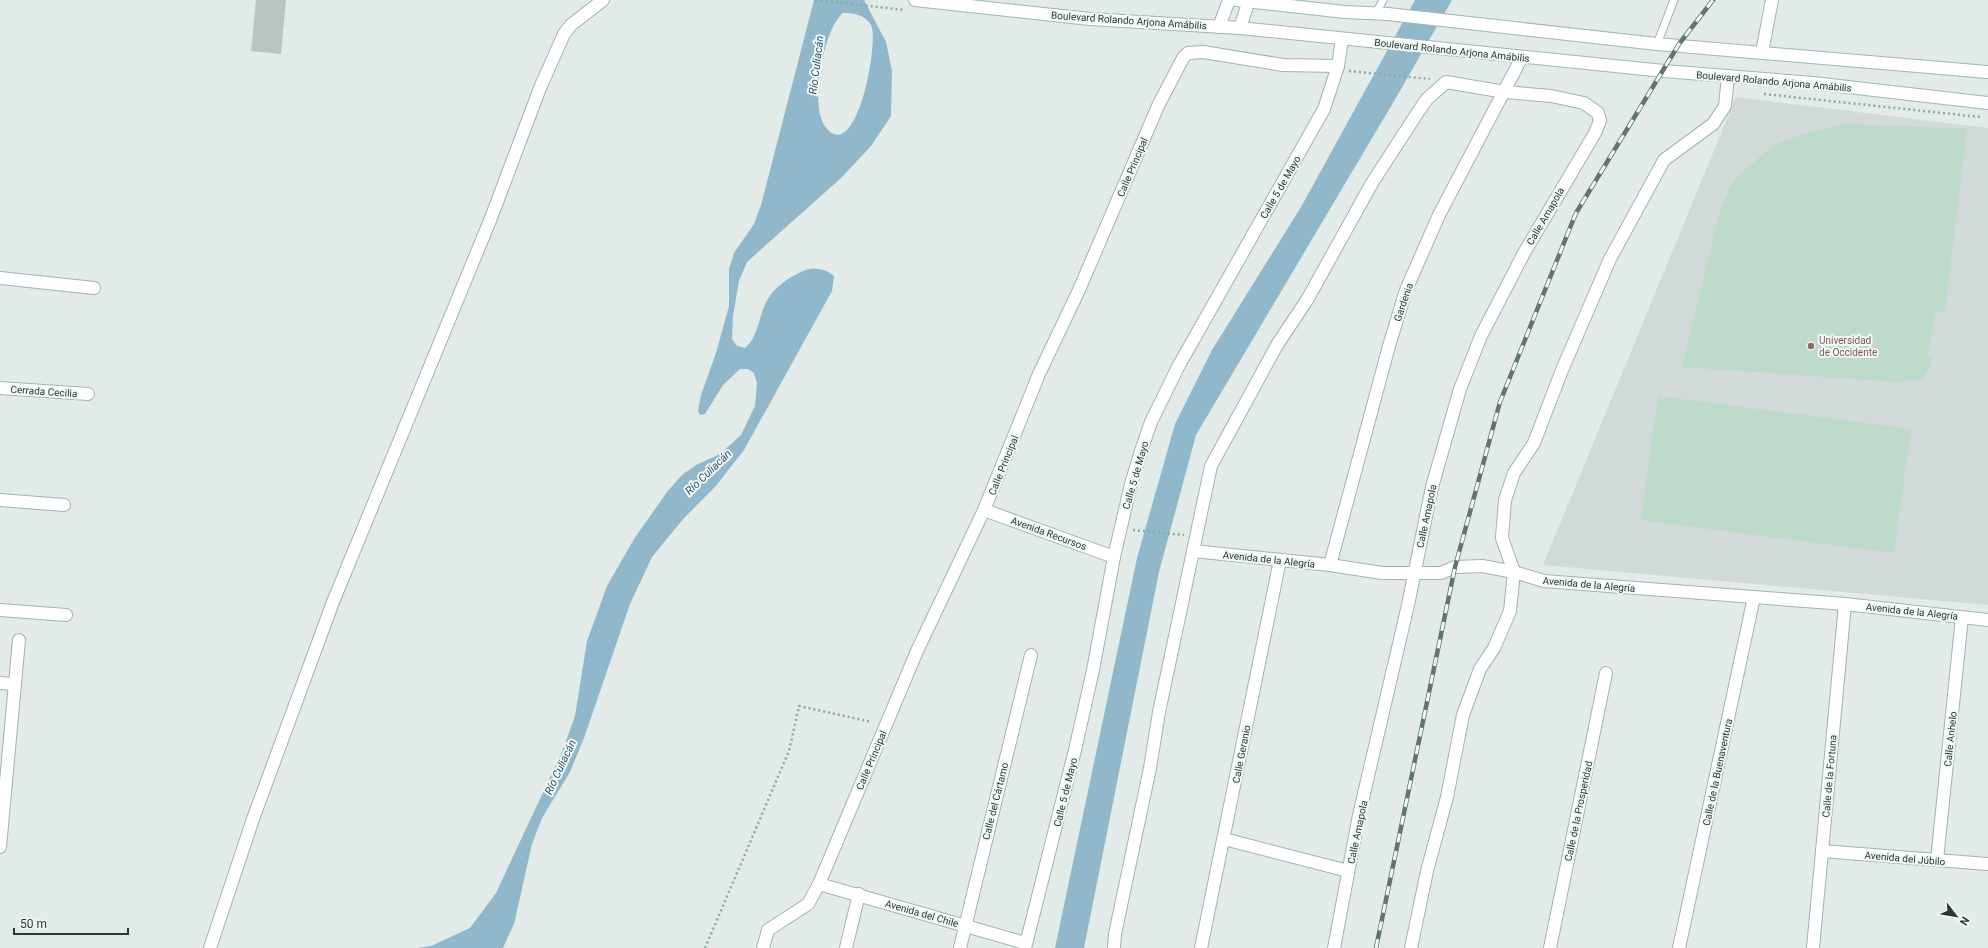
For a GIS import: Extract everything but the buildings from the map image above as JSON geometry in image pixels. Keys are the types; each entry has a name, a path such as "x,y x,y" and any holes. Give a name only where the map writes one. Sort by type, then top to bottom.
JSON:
{"street":[{"path":"210,948 253,819 332,602 491,218 540,88 564,34 571,25 603,0"},
{"name":"Boulevard Rolando Arjona Amábilis","path":"915,0 1090,19 1240,28 1522,57 1814,83 1988,103"},
{"path":"1219,27 1229,0"},
{"path":"1240,28 1244,0 1331,10 1382,13 1657,44 1988,72"},
{"path":"1321,0 1331,10"},
{"path":"1762,52 1772,0"},
{"name":"Calle 5 de Mayo","path":"1025,946 1050,854 1075,750 1114,557 1130,484 1140,451 1178,367 1324,109 1338,66 1342,39"},
{"name":"Calle Principal","path":"763,948 768,930 808,904 819,884 885,725 984,510 1040,374 1079,290 1158,106 1183,58 1188,53 1209,52 1283,65 1338,66"},
{"name":"Gardenia","path":"1330,565 1389,346 1406,290 1439,215 1505,92 1522,57"},
{"path":"1411,948 1427,871 1447,797 1463,715 1480,669 1494,648 1510,611 1514,572 1502,538 1505,500 1514,473 1534,443 1562,370 1610,259 1664,160 1713,124 1725,106 1728,76"},
{"path":"1114,948 1192,551 1211,466 1277,345 1307,300 1338,240 1402,134 1427,99 1446,82 1505,92"},
{"name":"Calle Amapola","path":"1334,948 1359,815 1394,670 1432,487 1468,367 1481,336 1524,253 1595,133 1600,121 1598,113 1584,103 1551,96 1505,92"},
{"path":"0,278 94,288"},
{"name":"Cerrada Cecilia","path":"0,388 88,394"},
{"path":"0,500 64,505"},
{"name":"Avenida Recursos","path":"984,510 1114,557"},
{"name":"Avenida de la Alegría","path":"1192,551 1330,565 1382,573 1414,574 1441,572 1455,567 1482,566 1514,572 1544,581 1846,604 1988,620"},
{"name":"Calle Geranio","path":"1201,948 1280,560"},
{"name":"Calle de la Buenaventura","path":"1679,948 1754,597"},
{"name":"Calle de la Fortuna","path":"1813,948 1846,604"},
{"path":"0,610 66,615"},
{"name":"Calle Anhelo","path":"1937,860 1962,617"},
{"path":"0,847 2,799 19,640"},
{"name":"Calle del Cártamo","path":"960,948 964,925 1031,655"},
{"name":"Calle de la Prosperidad","path":"1550,948 1606,673"},
{"path":"0,683 14,684"},
{"path":"1224,840 1348,871"},
{"name":"Avenida del Júbilo","path":"1822,851 1988,864"},
{"name":"Avenida del Chile","path":"819,884 859,894 964,925 1025,946"},
{"path":"846,948 859,894"}],"lane":[{"path":"1382,13 1383,0"},
{"path":"1657,44 1674,0"}],"path":[{"path":"1350,71 1435,79"},
{"path":"1136,530 1185,535"},
{"path":"706,948 789,751 800,706 885,725"}],"shaded area":[{"name":"Universidad de Occidente","path":"1736,97 1988,128 1988,605 1543,565"}],"green space":[{"path":"1845,124 1967,129 1945,311 1935,312 1928,356 1933,357 1929,369 1923,378 1899,382 1682,367 1721,207 1735,178 1774,145 1796,137"},
{"path":"1658,396 1911,429 1894,553 1641,520"}],"water":[{"name":"Río Culiacán","path":"814,0 864,0 886,42 892,71 891,116 871,146 841,178 747,262 739,281 733,316 732,339 737,346 745,348 755,335 764,307 771,295 781,284 799,273 813,269 821,269 828,272 834,276 832,291 744,450 715,487 684,518 652,557 630,604 584,738 570,772 542,818 532,844 514,924 503,948 418,948 431,946 470,928 496,893 562,752 575,716 587,641 607,586 634,539 667,492 682,475 696,465 720,454 741,435 755,406 757,383 754,373 748,369 740,369 723,385 705,414 700,415 698,411 701,395 716,353 729,306 729,269 734,253 754,224 761,205","holes":["842,13 855,14 865,18 871,25 873,35 869,72 858,113 849,127 840,134 829,131 823,122 819,110 818,96 824,52 833,27"]},
{"path":"1415,0 1452,0 1397,96 1196,435 1159,572 1084,948 1055,948 1137,558 1175,424 1212,350 1301,207"}],"railway":[{"path":"1376,948 1455,567 1500,402 1576,213 1679,44 1713,0"}],"place":[{"name":"Universidad de Occidente","path":"1811,346"}]}
